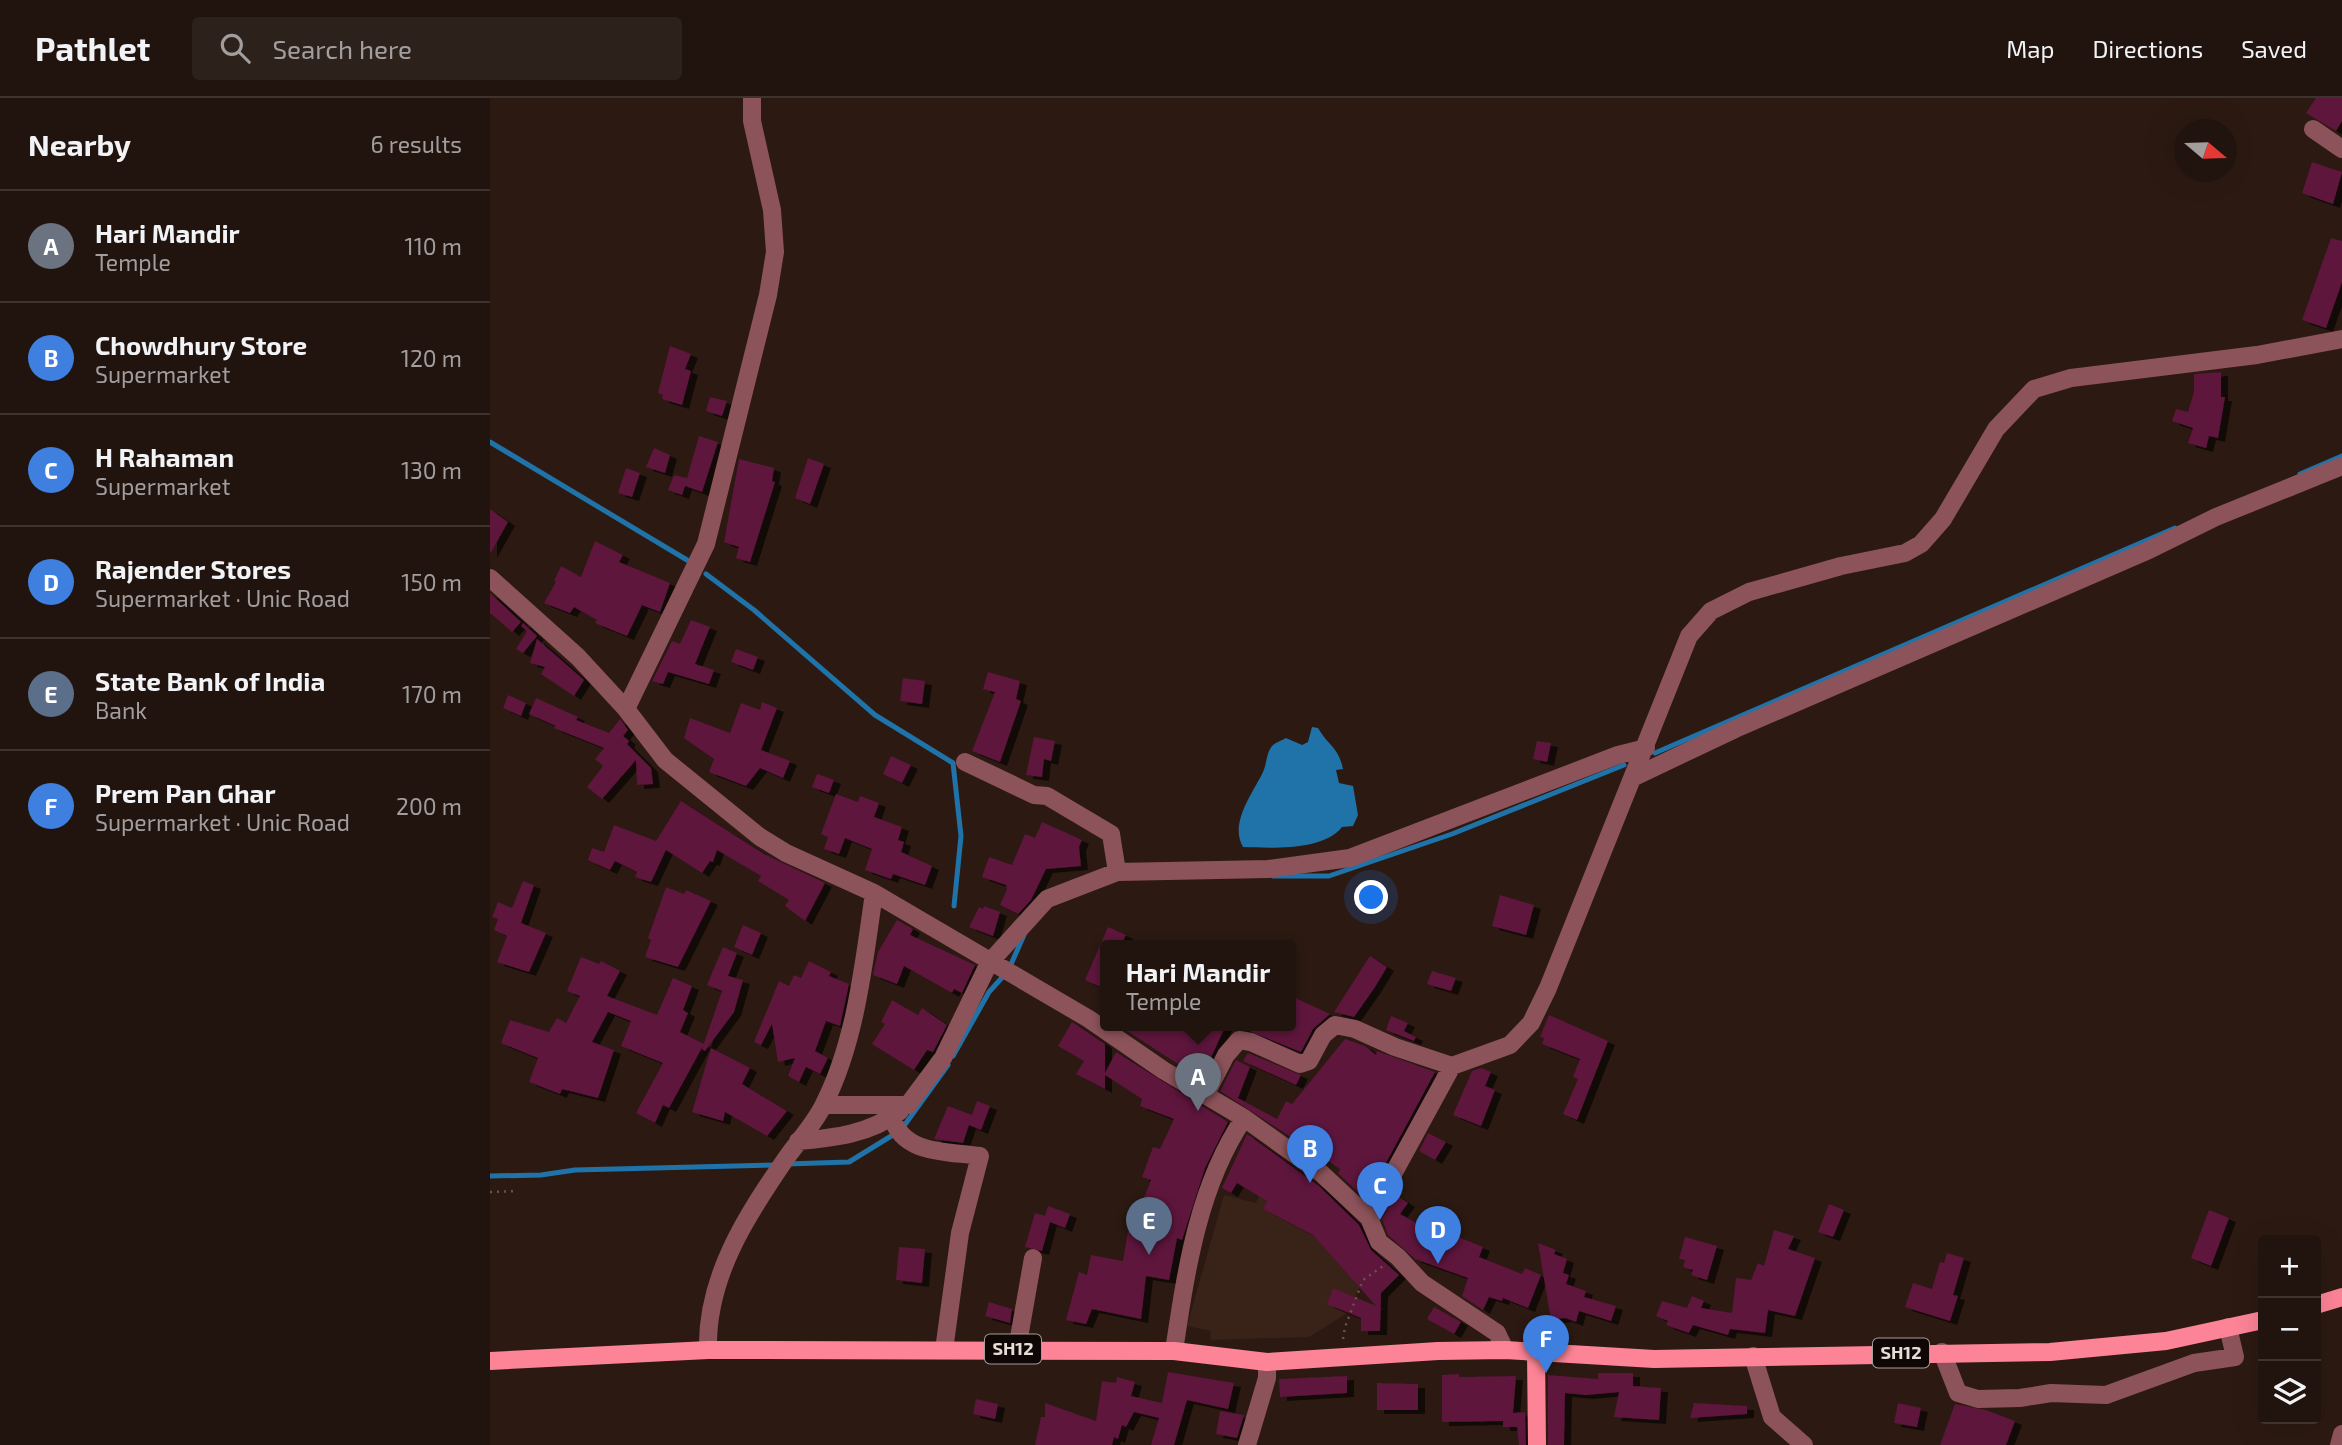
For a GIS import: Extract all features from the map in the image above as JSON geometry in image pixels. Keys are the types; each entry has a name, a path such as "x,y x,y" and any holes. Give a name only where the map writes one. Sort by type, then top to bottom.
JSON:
{"main road":[{"path":"2321,1303 2342,1297"},
{"name":"SH12","path":"490,1361 708,1350 1174,1351 1267,1362 1438,1351 1505,1350 1654,1359 2050,1352 2166,1341 2258,1321"},
{"path":"1536,1353 1537,1445"}],"street":[{"path":"626,709 706,544 768,295 775,252 773,220 752,121 752,98"},
{"path":"2314,129 2342,149"},
{"path":"1206,1094 1226,1055 1239,1040 1251,1042 1294,1063 1305,1063 1335,1025 1354,1029 1395,1047 1452,1066 1510,1045 1531,1023 1634,777 1689,636 1711,611 1749,592 1840,566 1905,553 1921,544 1943,519 1996,429 2034,388 2071,378 2257,355 2342,339"},
{"path":"1634,777 1735,729 2149,550 2216,517 2342,466"},
{"path":"490,578 578,657 626,709 665,760 733,818 786,853 874,893 1100,1028"},
{"path":"897,1128 908,1105 943,1058 989,963 1047,899 1117,872 1268,869 1350,858 1618,755 1646,747"},
{"path":"965,762 1034,795 1047,796 1111,834 1117,872"},
{"path":"708,1350 707,1325 726,1254 774,1175 824,1105 859,999 874,893"},
{"path":"1104,1031 1244,1118 1321,1173 1369,1218 1379,1242 1398,1256 1422,1283 1497,1333 1505,1350"},
{"path":"1369,1218 1452,1066"},
{"path":"824,1105 908,1105"},
{"path":"1174,1351 1205,1197 1221,1157 1244,1118"},
{"path":"798,1142 897,1128 917,1147 980,1156 960,1233 944,1350"},
{"path":"1017,1349 1033,1258"},
{"path":"1942,1352 1958,1393 1979,1399 2020,1398 2051,1393 2106,1395 2194,1363 2235,1357 2228,1327"},
{"path":"1753,1356 1772,1417 1804,1445"},
{"path":"1247,1445 1268,1378 1267,1362"},
{"path":"2339,1445 2342,1434"}],"path":[{"path":"490,1192 518,1191"},
{"path":"1343,1359 1345,1326 1363,1280 1398,1256"}],"shaded area":[{"path":"1264,1186 1364,1278 1347,1313 1309,1337 1210,1340 1211,1331 1187,1326 1224,1195 1256,1203"}],"water":[{"path":"1312,727 1318,728 1339,756 1343,769 1336,770 1339,783 1353,786 1358,815 1353,826 1342,827 1333,835 1310,844 1243,847 1239,838 1241,818 1263,772 1270,749 1275,743 1286,738 1302,745 1308,742"}],"building":[{"path":"2316,98 2342,98 2342,121 2336,131 2306,113"},
{"path":"2312,162 2342,172 2333,204 2302,193"},
{"path":"2331,238 2342,241 2342,282 2326,328 2302,320"},
{"path":"670,346 691,354 685,369 691,371 682,405 662,399 663,395 658,393"},
{"path":"2221,372 2221,397 2225,397 2218,438 2209,436 2206,448 2188,443 2193,428 2172,421 2176,409 2188,412 2194,392 2194,374"},
{"path":"710,397 727,401 722,416 706,411"},
{"path":"699,436 718,442 702,492 685,486 682,495 668,490 674,475 687,478"},
{"path":"654,448 670,455 665,473 646,467"},
{"path":"808,458 824,464 810,504 795,498"},
{"path":"739,459 774,468 772,481 775,482 750,562 736,558 739,547 724,542"},
{"path":"626,468 640,473 632,497 618,493"},
{"path":"490,509 508,522 490,554"},
{"path":"595,541 623,555 619,562 670,583 660,612 642,605 627,636 595,623 597,620 574,607 570,613 544,603 556,582 554,581 561,566 581,577"},
{"path":"490,593 521,622 512,632 490,613"},
{"path":"691,620 710,627 695,664 714,670 709,684 668,672 663,684 652,681 672,641 680,644"},
{"path":"523,623 537,636 523,653 516,649 527,631 521,626"},
{"path":"537,639 584,680 574,696 541,674 545,667 530,663"},
{"path":"736,649 758,657 753,670 731,662"},
{"path":"988,672 1020,681 1016,699 1021,701 1000,762 972,751 995,692 983,689"},
{"path":"903,678 925,681 922,704 900,701"},
{"path":"508,695 526,703 521,716 503,708"},
{"path":"536,698 578,717 576,720 609,733 620,719 628,730 623,736 629,741 627,744 651,768 653,784 637,785 636,760 602,799 587,787 603,766 595,759 604,748 554,728 556,726 529,714"},
{"path":"762,702 777,708 761,750 790,761 783,778 760,768 746,786 709,772 714,759 684,738 690,718 730,733 741,703 760,710"},
{"path":"1034,737 1055,741 1051,761 1044,759 1042,777 1026,775"},
{"path":"1537,741 1551,743 1547,762 1533,759"},
{"path":"891,756 911,765 902,783 883,774"},
{"path":"817,774 834,780 829,793 812,787"},
{"path":"836,794 858,802 860,796 879,803 874,817 902,827 898,840 904,842 901,852 932,866 925,885 893,874 891,879 865,870 872,849 845,838 839,854 824,849 828,837 821,834"},
{"path":"681,801 764,854 825,883 805,921 785,906 789,900 758,881 761,876 717,850 713,862 710,861 702,873 666,850 651,882 635,877 637,872 615,861 610,870 588,860 592,848 604,852 614,825 656,841"},
{"path":"1042,822 1082,840 1079,847 1081,866 1046,869 1031,900 1018,914 1000,905 1007,889 1006,885 982,877 989,857 1012,865 1025,834 1035,838"},
{"path":"523,881 534,885 521,923 546,933 529,972 497,962 507,936 494,930 498,919 492,917 498,902 512,908"},
{"path":"666,887 684,894 686,890 711,901 678,967 645,957 651,940 648,938"},
{"path":"1500,895 1534,905 1526,935 1492,926"},
{"path":"984,906 1000,912 993,936 969,927 979,907 983,909"},
{"path":"897,920 913,929 910,935 975,965 962,993 954,989 952,993 904,966 897,984 873,975 878,952"},
{"path":"743,925 761,933 752,955 734,947"},
{"path":"1108,927 1126,935 1124,940 1102,940"},
{"path":"1100,945 1100,987 1085,980"},
{"path":"723,947 737,953 728,976 743,980 734,1012 705,1051 702,1049 722,991 707,985"},
{"path":"1370,956 1387,967 1375,987 1354,1017 1334,1012"},
{"path":"581,957 599,964 601,961 620,971 607,996 657,1015 673,978 692,986 683,1010 688,1013 680,1032 704,1044 669,1108 663,1105 655,1123 636,1113 663,1063 621,1046 631,1021 608,1012 592,1042 614,1050 598,1098 562,1089 560,1094 529,1082 538,1058 501,1043 510,1020 549,1032 557,1018 566,1023 580,996 567,991"},
{"path":"809,961 831,972 829,976 849,984 840,1026 826,1021 815,1051 828,1058 820,1074 806,1067 799,1082 788,1076 795,1058 778,1062 772,1024 761,1045 754,1042 779,981 789,986 794,975 801,978"},
{"path":"1432,971 1456,978 1451,991 1427,984"},
{"path":"1296,998 1330,1014 1313,1029 1301,1052 1249,1031 1296,1031"},
{"path":"892,1000 918,1015 922,1008 947,1025 933,1052 927,1050 914,1070 872,1044 885,1024 881,1022"},
{"path":"1549,1015 1608,1041 1577,1120 1563,1114 1578,1079 1573,1077 1580,1059 1542,1044 1544,1038 1540,1037"},
{"path":"1391,1016 1408,1023 1404,1031 1416,1037 1414,1041 1386,1030"},
{"path":"1072,1022 1105,1044 1105,1073 1116,1052 1228,1122 1205,1168 1182,1240 1177,1238 1169,1280 1146,1276 1141,1319 1092,1309 1086,1324 1066,1320 1079,1272 1087,1275 1091,1255 1123,1261 1128,1231 1131,1231 1151,1180 1142,1177 1153,1147 1160,1149 1174,1119 1140,1106 1142,1099 1105,1075 1105,1089 1076,1074 1084,1061 1058,1046"},
{"path":"1127,1031 1223,1031 1201,1079"},
{"path":"1345,1039 1365,1046 1376,1055 1377,1051 1435,1072 1366,1200 1338,1173 1340,1169 1220,1091 1236,1060 1250,1067 1238,1098 1277,1119 1286,1101 1292,1104"},
{"path":"711,1048 750,1068 742,1084 787,1111 767,1136 725,1112 723,1121 692,1112"},
{"path":"1248,1053 1301,1075 1296,1085 1243,1061"},
{"path":"1481,1068 1491,1072 1485,1086 1495,1090 1481,1126 1453,1115 1472,1071"},
{"path":"977,1101 990,1106 981,1130 969,1125 963,1143 934,1139 948,1106 972,1115"},
{"path":"1428,1133 1446,1142 1435,1160 1419,1151"},
{"path":"1247,1134 1319,1186 1359,1225 1371,1250 1399,1275 1381,1293 1380,1331 1361,1331 1361,1318 1327,1304 1333,1288 1376,1306 1313,1235 1263,1209 1267,1201 1237,1183 1231,1193 1222,1188"},
{"path":"1395,1194 1408,1203 1400,1214 1424,1227 1427,1221 1444,1229 1443,1231 1483,1247 1479,1257 1522,1274 1525,1268 1541,1275 1528,1308 1503,1298 1502,1301 1489,1297 1483,1310 1462,1296 1468,1278 1415,1259 1388,1235 1382,1219"},
{"path":"1829,1204 1844,1210 1833,1237 1818,1232"},
{"path":"1048,1206 1070,1214 1065,1228 1050,1222 1042,1251 1025,1247 1035,1213 1045,1216"},
{"path":"2209,1210 2229,1218 2211,1266 2191,1258"},
{"path":"1774,1230 1794,1236 1788,1249 1815,1258 1795,1316 1768,1310 1765,1333 1730,1329 1728,1335 1693,1325 1689,1333 1666,1325 1668,1321 1656,1316 1662,1301 1687,1308 1692,1296 1704,1301 1701,1308 1732,1313 1736,1278 1751,1280 1758,1263 1764,1266"},
{"path":"1685,1237 1717,1246 1707,1280 1691,1275 1693,1270 1683,1267 1685,1260 1679,1259"},
{"path":"1538,1243 1556,1250 1554,1254 1567,1259 1563,1273 1569,1275 1566,1284 1586,1291 1584,1297 1616,1306 1611,1321 1579,1311 1576,1322 1565,1318 1551,1320"},
{"path":"899,1247 925,1249 922,1283 896,1280"},
{"path":"1947,1253 1964,1258 1953,1295 1958,1296 1950,1321 1905,1307 1913,1283 1932,1289 1940,1262 1944,1263"},
{"path":"989,1302 1012,1309 1010,1323 985,1316"},
{"path":"1434,1307 1461,1322 1454,1334 1427,1319"},
{"path":"1168,1372 1234,1383 1228,1409 1187,1400 1174,1445 1151,1445 1159,1418 1134,1412 1126,1427 1122,1425 1118,1439 1114,1437 1112,1445 1035,1445 1041,1417 1045,1417 1045,1403 1096,1421 1102,1381 1116,1383 1117,1377 1135,1382 1131,1396 1162,1403"},
{"path":"1598,1373 1633,1373 1633,1386 1661,1388 1659,1420 1614,1417 1619,1392 1586,1395 1565,1393 1564,1445 1548,1445 1548,1375 1598,1379"},
{"path":"1459,1374 1459,1377 1516,1376 1513,1413 1525,1412 1526,1445 1519,1445 1517,1427 1503,1427 1503,1421 1442,1422 1442,1375"},
{"path":"1347,1376 1347,1393 1280,1397 1279,1379"},
{"path":"1377,1383 1418,1384 1418,1410 1377,1410"},
{"path":"976,1399 998,1404 995,1419 973,1414"},
{"path":"1694,1403 1747,1406 1747,1414 1690,1418"},
{"path":"1898,1403 1921,1408 1917,1427 1894,1423"},
{"path":"1955,1404 1986,1410 2015,1421 2006,1445 1940,1445"},
{"path":"1220,1411 1244,1415 1237,1438 1216,1434"}],"waterway":[{"path":"490,442 687,560"},
{"path":"2300,474 2342,456"},
{"path":"1655,753 2175,528"},
{"path":"706,574 754,610 875,715 953,763 961,836 954,906"},
{"path":"1273,876 1329,876 1452,834 1624,765"},
{"path":"953,1056 989,992 1008,971 1024,935"},
{"path":"787,1164 849,1162 901,1130 948,1065"},
{"path":"490,1176 541,1175 575,1170 777,1165"}],"place":[{"name":"Hari Mandir","path":"1198,1111"},
{"name":"Chowdhury Store","path":"1310,1183"},
{"name":"H Rahaman","path":"1380,1220"},
{"name":"State Bank of India","path":"1149,1255"},
{"name":"Rajender Stores","path":"1438,1264"},
{"name":"Prem Pan Ghar","path":"1546,1373"}]}
